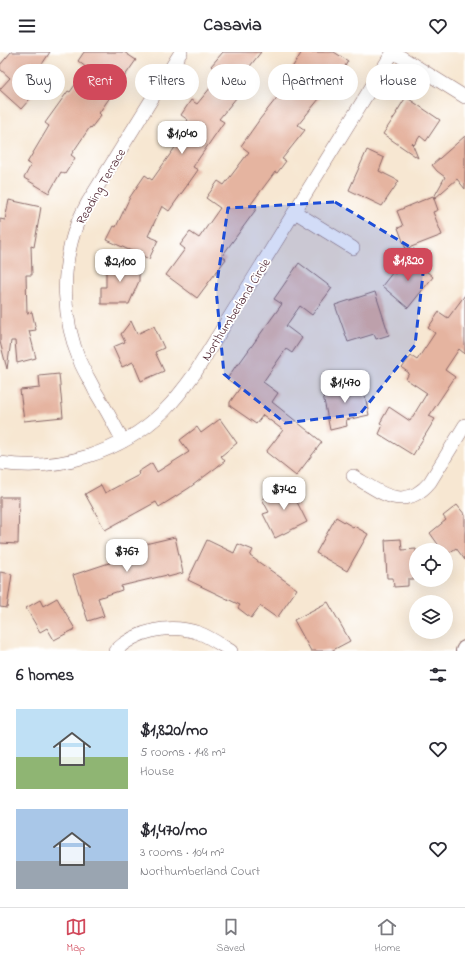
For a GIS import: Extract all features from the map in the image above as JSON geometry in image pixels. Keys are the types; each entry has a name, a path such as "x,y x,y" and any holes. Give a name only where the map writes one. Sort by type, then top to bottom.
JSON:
{"street":[{"name":"Reading Terrace","path":"123,441 81,365 73,342 67,319 65,295 66,271 70,247 88,202 181,52"},
{"name":"Northumberland Circle","path":"0,463 37,466 62,463 87,457 111,448 123,441 144,428 163,412 181,393 195,373 393,52"},
{"path":"393,52 465,97"},
{"path":"295,212 353,248"},
{"path":"353,476 383,494 394,498 404,498 415,495 424,489 430,482 465,425"},
{"path":"116,651 129,640 147,632 167,628 177,628 197,632 207,636 231,651"}],"highlighted area":[{"path":"335,202 425,256 415,345 360,414 285,423 224,374 216,289 228,208"}],"building":[{"path":"11,52 50,52 42,64 12,64 12,100 29,100 21,109 0,90 10,78 0,69 0,65"},
{"path":"84,52 124,52 136,60 127,73 127,64 82,64 78,61"},
{"path":"223,52 261,52 252,64 213,64"},
{"path":"302,52 334,52 348,61 346,64 294,64"},
{"path":"73,88 73,100 108,100 99,113 101,115 91,128 90,127 71,155 75,158 65,174 61,172 49,193 24,178 31,165 27,163 49,126 45,123 62,100 65,100 65,95 68,91 70,92"},
{"path":"207,92 207,100 234,100 219,119 224,122 193,167 198,170 169,211 162,206 148,236 158,240 149,259 107,240 114,226 116,227 130,197 145,175 152,180 181,139 177,136 188,120 181,115 191,100 197,104"},
{"path":"275,100 318,100 298,125 305,130 282,159 286,161 277,173 275,172 251,204 257,208 222,256 226,259 197,298 166,275 185,249 180,245 190,232 199,238 220,208 206,198 218,181 224,185 249,152 241,146"},
{"path":"404,100 410,100 440,120 426,141 420,136 414,145 412,143 418,158 383,134"},
{"path":"465,136 465,189 457,179 435,198 434,197 445,177 432,165"},
{"path":"367,150 384,158 379,171 399,181 382,206 349,190"},
{"path":"433,196 438,210 433,212 442,235 406,249 398,228 403,226 397,211"},
{"path":"9,200 41,207 34,247 31,246 32,275 26,275 27,313 32,312 36,330 29,331 36,358 17,363 15,341 11,341 7,369 0,342 0,219 5,220"},
{"path":"410,257 433,277 408,308 382,286 393,272 395,274"},
{"path":"106,263 139,263 139,281 129,304 101,304 101,287 106,287"},
{"path":"299,263 332,288 312,315 300,306 286,326 302,338 292,353 286,349 263,382 278,393 272,402 322,442 296,476 266,452 283,430 263,415 256,424 230,406 230,402 240,388 227,379 282,304 274,299"},
{"path":"375,292 389,335 376,339 374,334 348,342 335,305"},
{"path":"465,295 465,354 459,349 445,370 455,377 429,416 435,419 413,455 379,434 383,425 380,423 389,407 410,421 427,393 406,379 409,373 402,368 411,356 417,360 435,333 428,328 439,312 448,318"},
{"path":"131,321 137,334 154,326 164,348 155,352 164,371 141,381 133,362 122,367 113,347 125,342 121,334"},
{"path":"59,374 63,417 24,421 20,390 40,388 39,376"},
{"path":"362,381 369,415 346,420 347,426 330,430 322,390"},
{"path":"220,419 237,443 221,456 225,461 189,488 159,507 156,502 105,530 85,494 101,485 105,493 139,475 138,472 152,463 157,472 189,452 180,440 197,427 201,433"},
{"path":"294,483 301,497 296,500 307,522 275,538 263,514 269,512 262,499"},
{"path":"0,497 19,497 18,544 0,543"},
{"path":"457,505 465,515 465,560 456,548 453,550 453,543 437,543 430,533 446,520 443,516"},
{"path":"336,517 368,534 347,571 316,553"},
{"path":"175,537 183,573 168,577 167,575 121,586 122,590 98,598 104,616 88,621 73,575 130,556 128,548"},
{"path":"401,539 402,550 409,550 408,586 394,587 393,578 387,578 385,540"},
{"path":"207,540 234,553 238,544 253,550 250,556 297,589 277,618 260,606 251,618 238,608 240,605 188,580"},
{"path":"0,572 12,574 7,608 0,607"},
{"path":"57,598 75,629 54,640 47,628 40,632 26,608 40,600 43,606"},
{"path":"328,602 350,641 331,651 311,651 294,620"}]}
